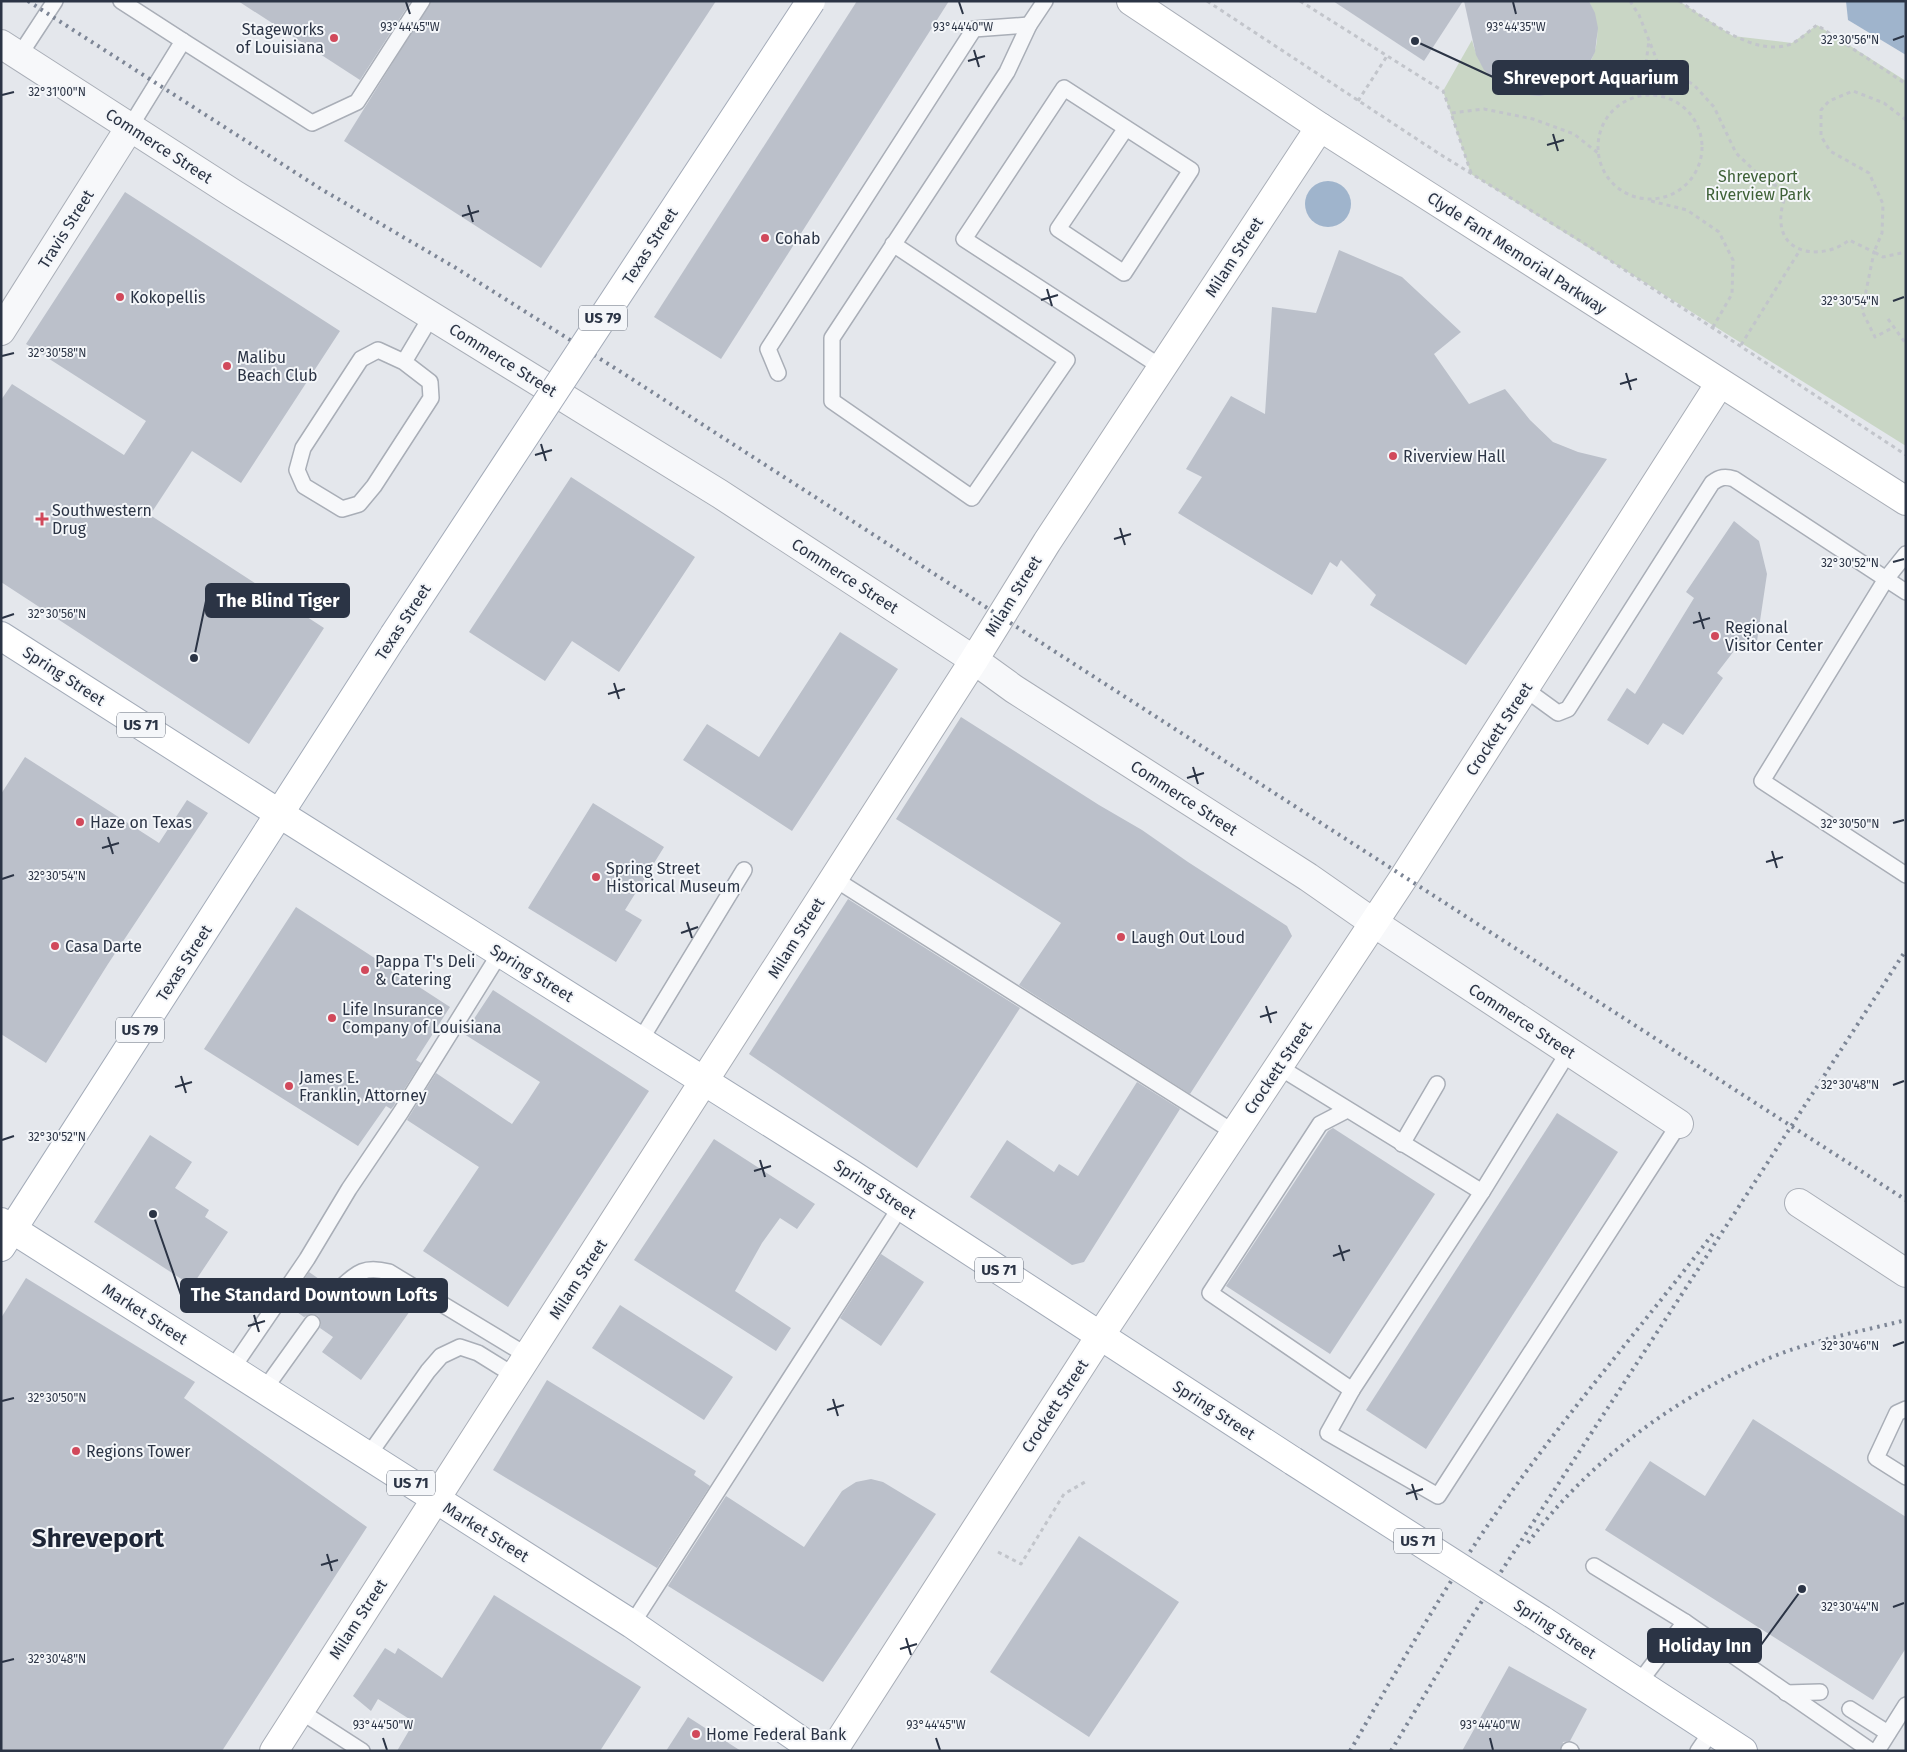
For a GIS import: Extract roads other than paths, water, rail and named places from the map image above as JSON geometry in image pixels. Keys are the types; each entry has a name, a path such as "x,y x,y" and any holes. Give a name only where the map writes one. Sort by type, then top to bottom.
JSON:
{"main road":[{"name":"Texas Street","path":"5,1232 280,814 394,635 811,1"},
{"name":"Clyde Fant Memorial Parkway","path":"1143,5 1320,127 1906,501"},
{"name":"Milam Street","path":"274,1751 974,660 1047,542 1320,127"},
{"name":"Crockett Street","path":"833,1751 1100,1336 1374,923 1720,383"},
{"name":"Spring Street","path":"1,636 901,1206 1293,1461 1542,1620 1638,1684 1705,1741 1743,1751"},
{"name":"Market Street","path":"5,1232 232,1369 632,1624 816,1751"}],"street":[{"name":"Commerce Street","path":"10,50 234,194 720,494 974,660 1022,694 1308,877 1374,923 1679,1124"},
{"name":"Travis Street","path":"1,331 130,127"},
{"path":"1799,1203 1906,1273"}],"lane":[{"path":"10,50 55,1"},
{"path":"121,1 312,123 357,102 422,1"},
{"path":"893,244 1067,360 972,498 832,401 832,338 893,244 1007,72 1029,25 1046,1"},
{"path":"778,373 768,349 974,29 1029,25"},
{"path":"130,127 183,41"},
{"path":"1126,128 1058,229 1124,273 1191,170 1126,128 1064,88 964,239 1162,367"},
{"path":"404,362 432,316"},
{"path":"378,350 404,362 430,382 431,398 374,486 359,504 342,510 304,486 297,470 303,448 361,359 378,350"},
{"path":"1524,688 1558,713 1568,709 1712,484 1719,478 1727,476 1734,479 1906,592"},
{"path":"1906,554 1886,579 1762,781 1906,875"},
{"path":"640,1041 744,870"},
{"path":"833,878 1235,1132"},
{"path":"232,1369 272,1312 284,1290 307,1259 349,1188 401,1112 500,953"},
{"path":"1569,1051 1482,1192 1352,1390 1328,1433 1438,1496 1679,1124"},
{"path":"1278,1067 1482,1192"},
{"path":"1402,1144 1437,1084"},
{"path":"1347,1110 1320,1124 1210,1293 1352,1390"},
{"path":"632,1624 901,1206"},
{"path":"336,1292 354,1276 372,1268 389,1272 522,1366"},
{"path":"264,1390 312,1323"},
{"path":"368,1456 441,1356 460,1347 522,1366"},
{"path":"1906,1409 1896,1413 1876,1458 1906,1477"},
{"path":"1594,1566 1685,1622 1871,1751"},
{"path":"1638,1684 1685,1622"},
{"path":"1786,1693 1820,1692"},
{"path":"1877,1751 1906,1705"},
{"path":"1850,1709 1888,1733"},
{"path":"300,1711 362,1751"}],"water":[{"path":"1846,1 1906,1 1906,55 1848,20"},
{"path":"1328,181 1341,185 1347,191 1351,204 1347,217 1341,223 1328,227 1315,223 1309,217 1305,204 1309,191 1315,185"}],"railway":[{"path":"28,1 321,189 456,268 621,372 1906,1200"},
{"path":"1391,1751 1469,1621 1906,950"},
{"path":"1350,1751 1439,1600 1497,1512 1577,1405 1715,1231"},
{"path":"1528,1543 1552,1513 1608,1457 1639,1432 1706,1388 1741,1370 1793,1349 1906,1320"}],"place":[{"name":"Stageworks of Louisiana","path":"334,38"},
{"name":"Shreveport Aquarium","path":"1415,41"},
{"name":"Cohab","path":"765,238"},
{"name":"Kokopellis","path":"120,297"},
{"name":"Malibu Beach Club","path":"227,366"},
{"name":"Riverview Hall","path":"1393,456"},
{"name":"Southwestern Drug","path":"42,519"},
{"name":"Regional Visitor Center","path":"1715,636"},
{"name":"The Blind Tiger","path":"194,658"},
{"name":"Haze on Texas","path":"80,822"},
{"name":"Spring Street Historical Museum","path":"596,877"},
{"name":"Laugh Out Loud","path":"1121,937"},
{"name":"Casa Darte","path":"55,946"},
{"name":"Pappa T's Deli & Catering","path":"365,970"},
{"name":"Life Insurance Company of Louisiana","path":"332,1018"},
{"name":"James E. Franklin, Attorney","path":"289,1086"},
{"name":"The Standard Downtown Lofts","path":"153,1214"},
{"name":"Regions Tower","path":"76,1451"},
{"name":"Holiday Inn","path":"1802,1589"},
{"name":"Home Federal Bank","path":"696,1734"}],"district":[{"name":"Shreveport","path":"98,1538"}],"park label":[{"name":"Shreveport Riverview Park","path":"1758,185"}]}
